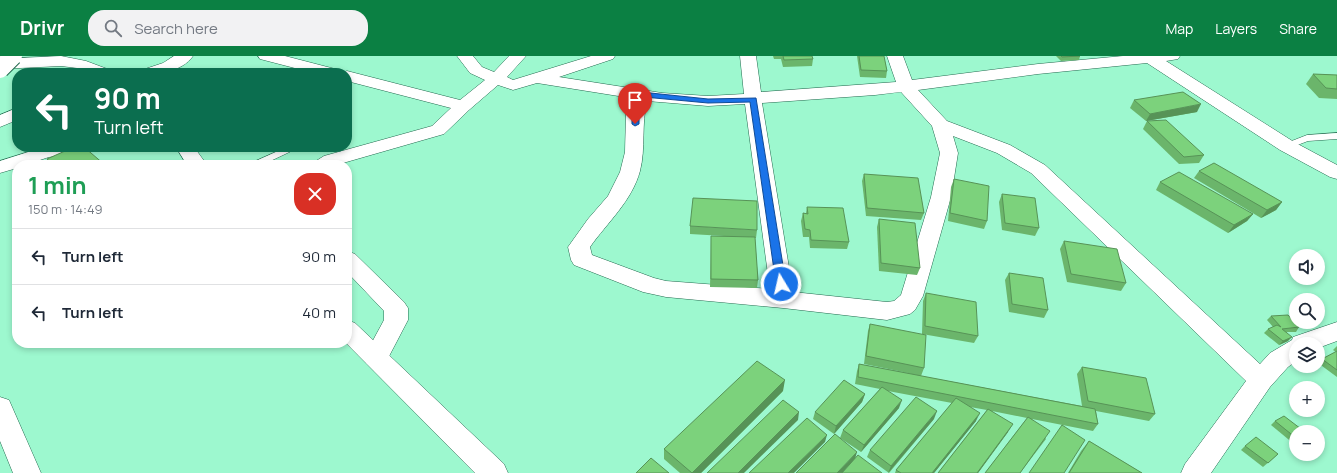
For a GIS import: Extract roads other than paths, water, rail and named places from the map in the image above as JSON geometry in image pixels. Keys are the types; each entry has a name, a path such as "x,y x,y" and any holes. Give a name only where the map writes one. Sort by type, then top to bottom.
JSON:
{"street":[{"path":"0,69 13,56"},
{"path":"162,68 185,56"},
{"path":"266,56 313,68"},
{"path":"465,56 476,70 513,85 607,56"},
{"path":"331,160 438,130 463,106 496,79 518,56"},
{"path":"748,56 783,299"},
{"path":"895,56 906,87 941,125 1015,155 1038,169 1261,380"},
{"path":"1026,56 1038,69"},
{"path":"536,78 641,94 708,101 906,87 1038,69 1172,56"},
{"path":"1150,58 1287,146 1337,173"},
{"path":"0,64 61,61 80,64 91,68"},
{"path":"352,77 463,106"},
{"path":"641,94 635,113 634,152 630,172 617,199 595,224 579,247 582,260 651,286 666,289 783,299 887,311 898,310 907,306 912,296 941,197 949,153 941,125"},
{"path":"0,122 12,116"},
{"path":"18,160 34,154 48,152"},
{"path":"0,167 12,162"},
{"path":"352,265 396,308 396,320 376,357"},
{"path":"1321,337 1337,331"},
{"path":"352,334 494,473"},
{"path":"1195,473 1261,380 1279,360 1289,353"},
{"path":"0,408 27,473"}],"lane":[{"path":"1287,146 1307,138 1337,136"},
{"path":"265,160 284,152"}]}
